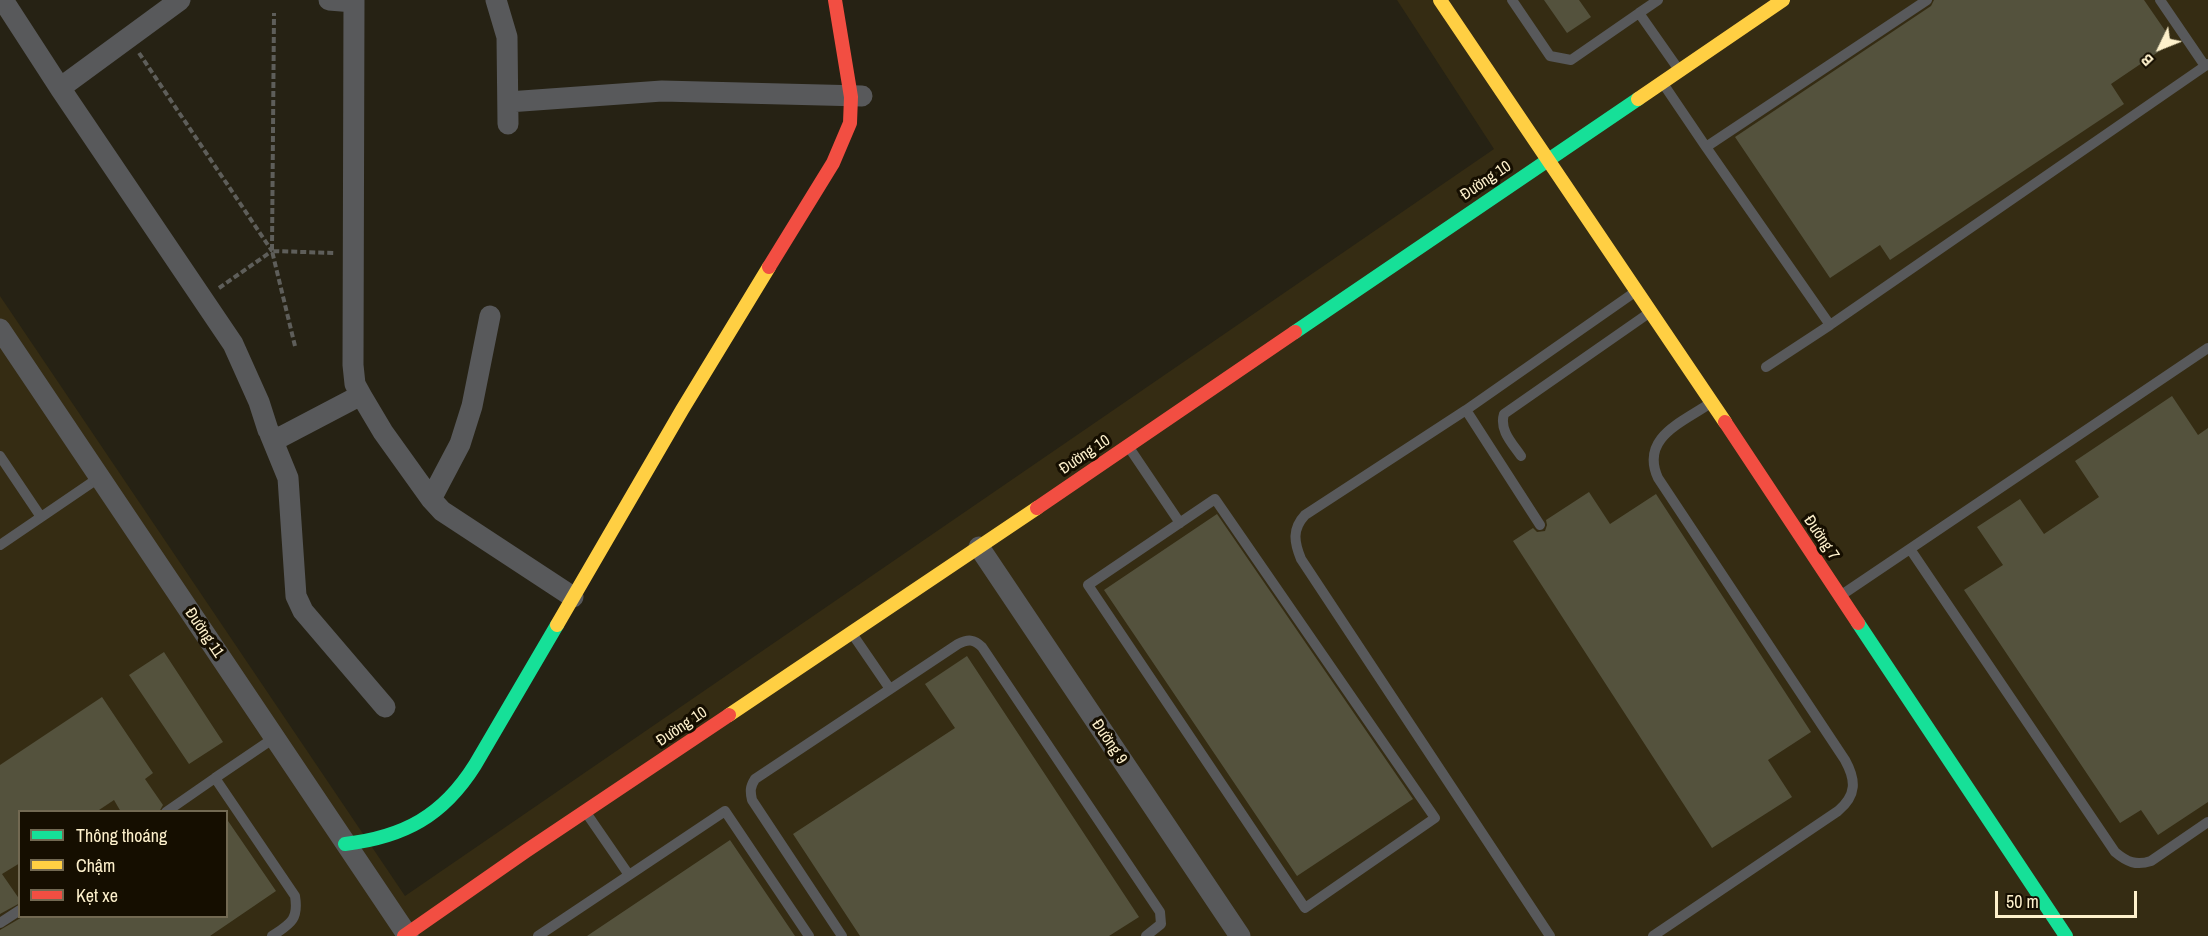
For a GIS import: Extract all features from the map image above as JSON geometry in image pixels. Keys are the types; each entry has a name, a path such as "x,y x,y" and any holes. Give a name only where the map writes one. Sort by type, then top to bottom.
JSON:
{"street":[{"path":"3,0 233,344 288,478 296,596 303,611 385,707"},
{"path":"60,88 180,0"},
{"path":"328,0 354,1 353,364 355,384 383,432 442,511 573,597"},
{"path":"496,0 507,37 508,124"},
{"path":"345,844 374,840 406,829 426,819 456,792 485,749 682,410 833,163 850,123 856,96 835,0"},
{"name":"Đường 7","path":"1440,0 2066,936"},
{"name":"Đường 10","path":"406,935 1783,0"},
{"path":"508,102 662,91 856,96"},
{"path":"431,499 460,444 472,406 490,316"},
{"name":"Đường 11","path":"0,329 406,935"},
{"path":"270,434 279,438 361,395"},
{"name":"Đường 9","path":"979,547 1240,936"}],"lane":[{"path":"1512,0 1550,56 1571,60 1658,0"},
{"path":"1706,147 1927,0"},
{"path":"1766,366 1830,325 2207,65 2160,0"},
{"path":"1639,13 1679,70"},
{"path":"1662,81 1830,325"},
{"path":"1550,936 1307,569 1295,546 1294,534 1299,521 1305,515 1466,410 1635,292"},
{"path":"1521,456 1504,431 1501,423 1504,414 1649,313"},
{"path":"1839,597 2208,348"},
{"path":"1653,936 1838,811 1849,802 1853,788 1852,773 1845,760 1654,468 1653,458 1661,436 1711,402"},
{"path":"1466,410 1540,525"},
{"path":"1128,446 1180,523"},
{"path":"0,456 41,517"},
{"path":"0,545 100,477"},
{"path":"1215,500 1436,819 1305,908 1088,585 1180,523 1215,500"},
{"path":"1910,549 2115,852 2133,863 2141,864 2151,861 2208,822"},
{"path":"851,633 890,690"},
{"path":"842,936 752,800 751,785 755,779 967,640 976,641 982,647 1160,912 1161,924 1146,936"},
{"path":"169,810 274,738"},
{"path":"215,778 295,896 297,906 291,923 272,936"},
{"path":"538,936 725,811 809,936"},
{"path":"585,812 629,875"},
{"path":"0,923 18,911"}],"path":[{"path":"274,13 272,251 295,346"},
{"path":"139,53 272,251"},
{"path":"218,289 272,251 334,253"}],"shaded area":[{"path":"1397,0 2208,0 2208,936 0,936 0,296 405,896 1494,149"}],"building":[{"path":"1544,0 1579,0 1591,17 1567,33"},
{"path":"1934,0 2144,0 2173,42 2111,84 2124,104 1890,260 1880,245 1830,278 1735,137 1931,6"},
{"path":"2172,396 2198,435 2208,428 2208,802 2158,835 2141,810 2120,823 1964,590 2003,565 1977,527 2020,499 2044,534 2099,497 2075,461"},
{"path":"1589,492 1610,524 1656,494 1811,732 1768,760 1792,797 1712,848 1513,541 1533,528 1537,532 1545,531 1546,520"},
{"path":"1217,514 1413,799 1297,876 1104,590"},
{"path":"164,652 223,742 189,764 129,675"},
{"path":"967,656 1139,917 1109,936 860,936 793,834 955,728 925,684"},
{"path":"102,697 153,773 145,779 163,805 160,810 120,810 114,800 99,810 18,810 18,864 2,874 18,897 18,904 0,914 0,765"},
{"path":"228,821 276,891 210,936 0,936 0,930 21,918 228,918"},
{"path":"730,840 795,936 587,936"}],"traffic: fast":[{"path":"1295,332 1638,99"},
{"path":"1858,623 2066,936"},
{"path":"345,844 386,836 404,829 435,811 449,798 475,765 557,625"}],"traffic: slow":[{"path":"1440,0 1725,422"},
{"path":"1638,99 1783,0"},
{"path":"557,625 682,410 769,267"},
{"path":"729,715 1037,508"}],"traffic: jam":[{"path":"769,267 833,163 850,123 851,97 835,0"},
{"path":"1037,508 1295,332"},
{"path":"1725,422 1858,623"},
{"path":"404,936 729,715"}]}
